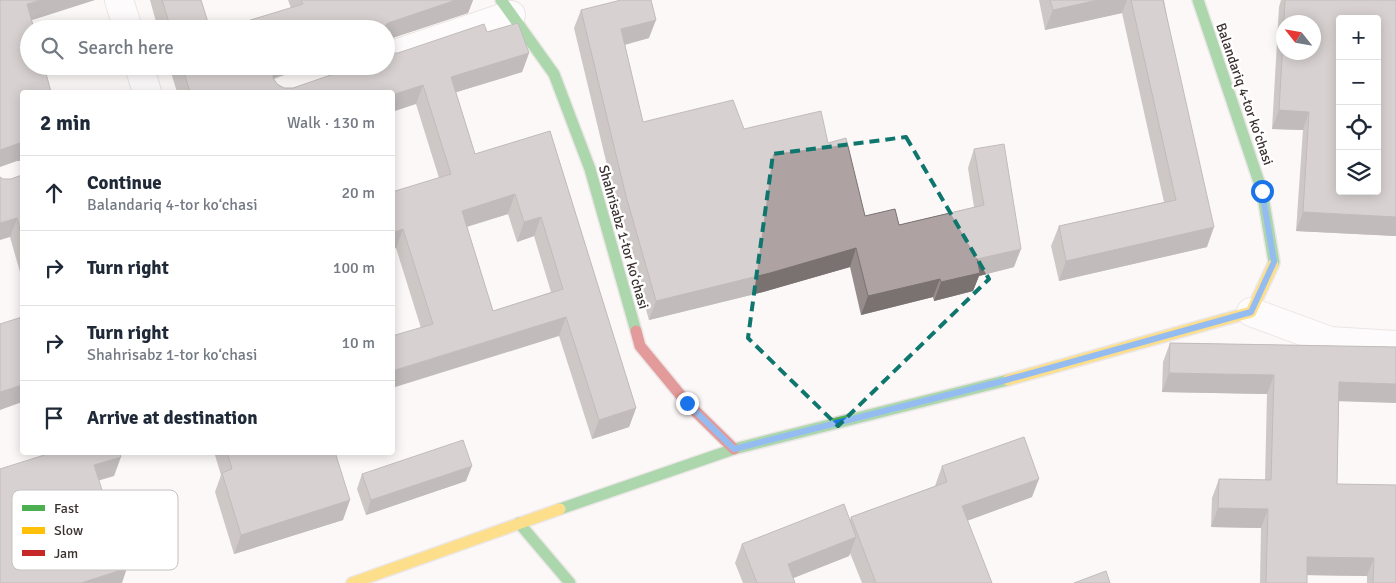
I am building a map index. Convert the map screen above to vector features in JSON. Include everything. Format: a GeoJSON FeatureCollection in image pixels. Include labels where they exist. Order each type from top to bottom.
{"type":"FeatureCollection","features":[{"type":"Feature","properties":{"kind":"street"},"geometry":{"type":"LineString","coordinates":[[119,0],[125,20]]}},
{"type":"Feature","properties":{"kind":"street","name":"Balandariq 4-tor koʻchasi"},"geometry":{"type":"LineString","coordinates":[[1198,0],[1262,191],[1274,262],[1251,312]]}},
{"type":"Feature","properties":{"kind":"street"},"geometry":{"type":"LineString","coordinates":[[395,53],[506,8]]}},
{"type":"Feature","properties":{"kind":"street","name":"Shahrisabz 1-tor koʻchasi"},"geometry":{"type":"LineString","coordinates":[[506,8],[554,74],[590,169],[640,346],[687,403],[734,449]]}},
{"type":"Feature","properties":{"kind":"street"},"geometry":{"type":"LineString","coordinates":[[142,75],[146,90]]}},
{"type":"Feature","properties":{"kind":"street"},"geometry":{"type":"LineString","coordinates":[[352,583],[734,449],[999,382],[1251,312],[1330,341],[1396,345]]}},
{"type":"Feature","properties":{"kind":"street"},"geometry":{"type":"LineString","coordinates":[[519,523],[570,583]]}},
{"type":"Feature","properties":{"kind":"highlighted area"},"geometry":{"type":"Polygon","coordinates":[[[906,137],[989,279],[838,426],[748,338],[773,154],[906,137]]]}},
{"type":"Feature","properties":{"kind":"building"},"geometry":{"type":"Polygon","coordinates":[[[0,0],[41,0],[27,4],[31,20],[20,20],[20,75],[46,75],[50,90],[20,90],[20,143],[0,150],[0,0]]]}},
{"type":"Feature","properties":{"kind":"building"},"geometry":{"type":"Polygon","coordinates":[[[162,0],[201,0],[207,20],[168,20],[162,0]]]}},
{"type":"Feature","properties":{"kind":"building"},"geometry":{"type":"Polygon","coordinates":[[[301,0],[456,0],[395,21],[251,20],[303,4],[301,0]]]}},
{"type":"Feature","properties":{"kind":"building"},"geometry":{"type":"Polygon","coordinates":[[[621,0],[651,0],[656,20],[621,29],[643,122],[733,100],[744,129],[821,111],[828,143],[846,138],[865,216],[895,209],[899,225],[984,205],[974,149],[1004,144],[1021,249],[977,259],[980,273],[941,282],[940,279],[868,296],[856,248],[770,273],[656,301],[626,196],[581,10],[621,0]]]}},
{"type":"Feature","properties":{"kind":"building"},"geometry":{"type":"Polygon","coordinates":[[[1050,0],[1098,0],[1053,10],[1050,0]]]}},
{"type":"Feature","properties":{"kind":"building"},"geometry":{"type":"Polygon","coordinates":[[[1131,0],[1163,0],[1214,227],[1066,261],[1059,226],[1176,200],[1131,0]]]}},
{"type":"Feature","properties":{"kind":"building"},"geometry":{"type":"Polygon","coordinates":[[[1285,0],[1396,0],[1396,217],[1303,212],[1309,112],[1279,110],[1282,60],[1321,60],[1321,15],[1284,15],[1285,0]]]}},
{"type":"Feature","properties":{"kind":"building"},"geometry":{"type":"Polygon","coordinates":[[[518,23],[529,53],[451,77],[475,154],[550,131],[636,408],[599,420],[566,317],[395,370],[395,335],[433,324],[403,229],[395,232],[395,191],[451,174],[423,85],[395,94],[395,90],[189,90],[185,75],[273,75],[277,84],[284,88],[293,88],[331,75],[395,75],[395,53],[484,24],[487,32],[518,23]],[[515,194],[462,211],[493,311],[563,289],[541,217],[524,222],[515,194]]]}},
{"type":"Feature","properties":{"kind":"building"},"geometry":{"type":"Polygon","coordinates":[[[20,176],[20,229],[17,218],[0,223],[0,177],[11,179],[20,176]]]}},
{"type":"Feature","properties":{"kind":"building"},"geometry":{"type":"Polygon","coordinates":[[[20,318],[20,386],[0,392],[0,324],[20,318]]]}},
{"type":"Feature","properties":{"kind":"building"},"geometry":{"type":"Polygon","coordinates":[[[1170,343],[1396,347],[1396,384],[1339,382],[1337,484],[1396,485],[1396,583],[1373,583],[1374,558],[1307,557],[1307,583],[1266,583],[1268,509],[1218,508],[1219,479],[1271,480],[1274,375],[1169,373],[1170,343]]]}},
{"type":"Feature","properties":{"kind":"building"},"geometry":{"type":"Polygon","coordinates":[[[1024,437],[1039,479],[962,506],[992,583],[876,583],[851,517],[947,482],[942,466],[1024,437]]]}},
{"type":"Feature","properties":{"kind":"building"},"geometry":{"type":"Polygon","coordinates":[[[463,440],[472,466],[371,500],[362,474],[463,440]]]}},
{"type":"Feature","properties":{"kind":"building"},"geometry":{"type":"Polygon","coordinates":[[[44,455],[120,455],[121,457],[94,465],[102,490],[12,490],[12,570],[121,570],[81,583],[0,583],[0,469],[44,455]]]}},
{"type":"Feature","properties":{"kind":"building"},"geometry":{"type":"Polygon","coordinates":[[[228,455],[336,455],[350,500],[241,535],[222,473],[232,469],[228,455]]]}},
{"type":"Feature","properties":{"kind":"building"},"geometry":{"type":"Polygon","coordinates":[[[844,504],[856,537],[788,564],[795,583],[757,583],[742,544],[844,504]]]}},
{"type":"Feature","properties":{"kind":"building"},"geometry":{"type":"Polygon","coordinates":[[[1106,571],[1110,583],[1074,583],[1106,571]]]}},
{"type":"Feature","properties":{"kind":"traffic: fast"},"geometry":{"type":"LineString","coordinates":[[501,0],[554,74],[590,169],[636,331]]}},
{"type":"Feature","properties":{"kind":"traffic: fast"},"geometry":{"type":"LineString","coordinates":[[1198,0],[1262,191],[1273,265]]}},
{"type":"Feature","properties":{"kind":"traffic: fast"},"geometry":{"type":"LineString","coordinates":[[560,509],[734,449],[1008,380]]}},
{"type":"Feature","properties":{"kind":"traffic: fast"},"geometry":{"type":"LineString","coordinates":[[519,523],[570,583]]}},
{"type":"Feature","properties":{"kind":"traffic: slow"},"geometry":{"type":"LineString","coordinates":[[1008,380],[1251,312],[1273,265]]}},
{"type":"Feature","properties":{"kind":"traffic: slow"},"geometry":{"type":"LineString","coordinates":[[352,583],[560,509]]}},
{"type":"Feature","properties":{"kind":"traffic: jam"},"geometry":{"type":"LineString","coordinates":[[636,331],[640,346],[687,403],[734,449]]}},
{"type":"Feature","properties":{"kind":"route"},"geometry":{"type":"LineString","coordinates":[[687,403],[734,449],[999,382],[1251,312],[1274,262],[1262,191]]}}]}
